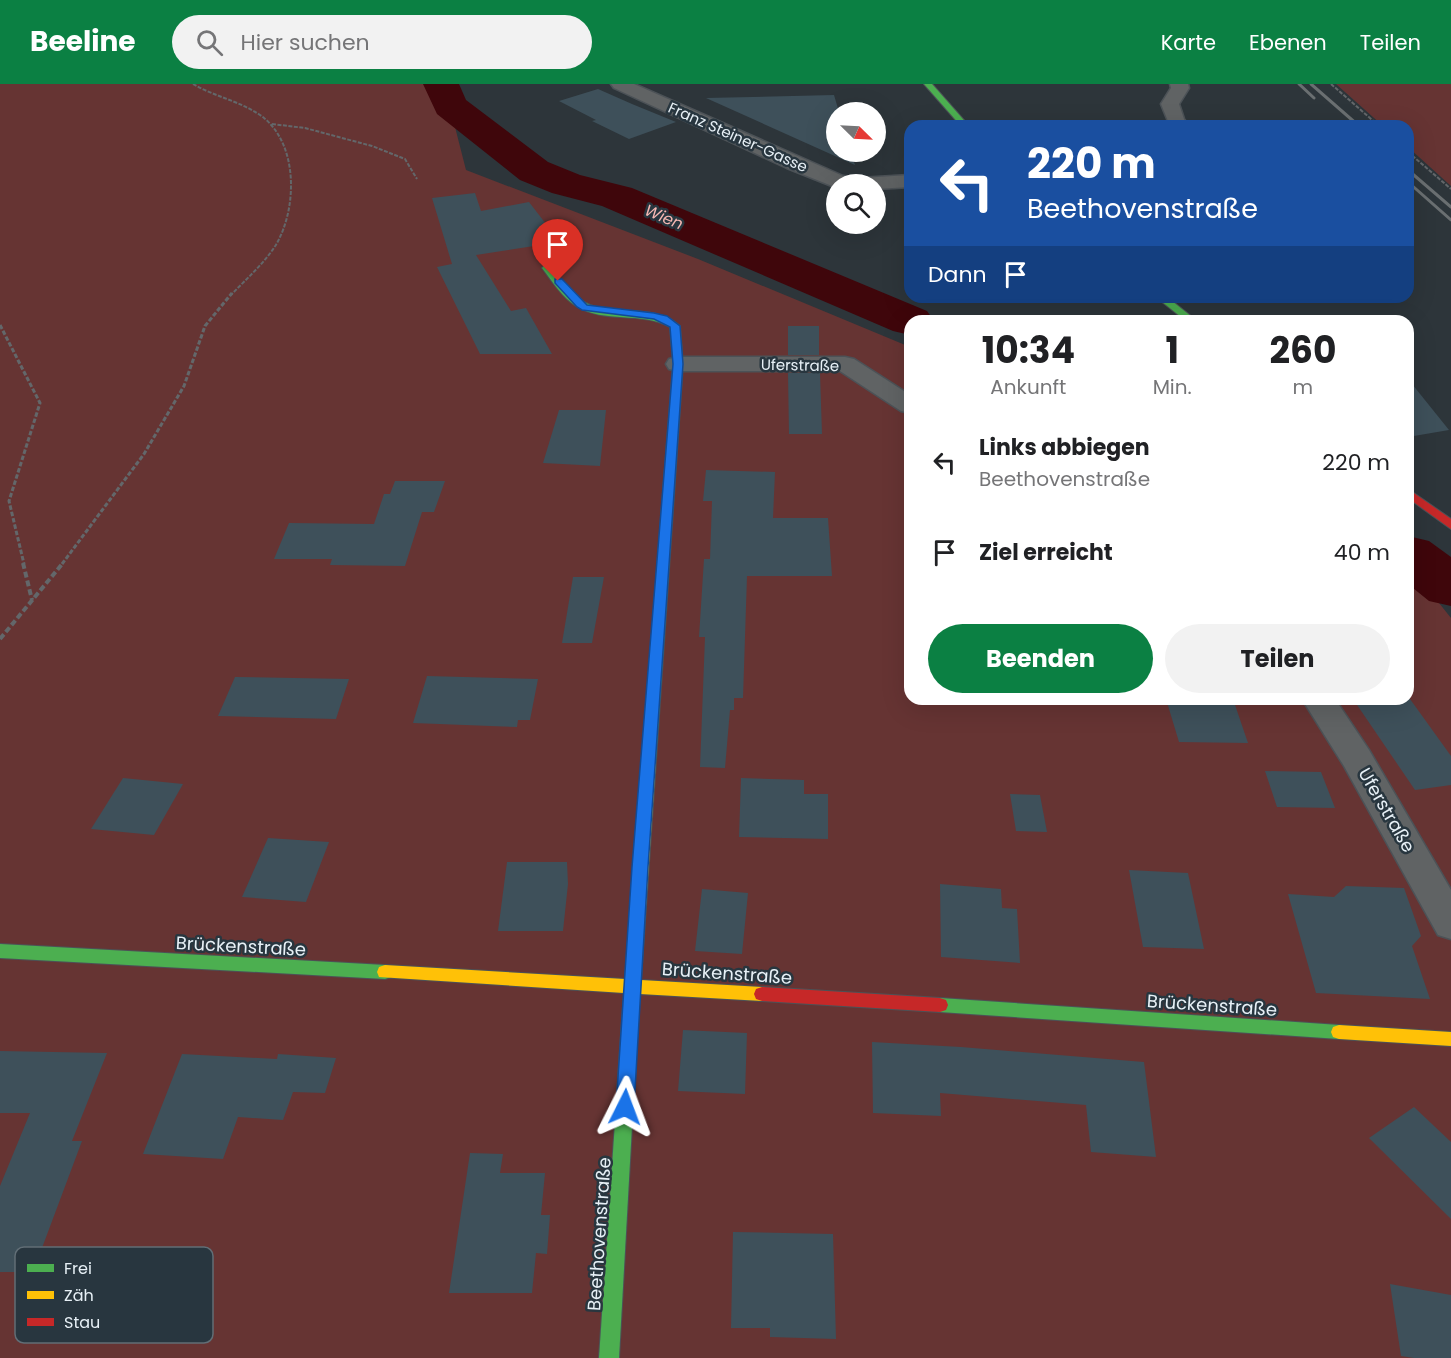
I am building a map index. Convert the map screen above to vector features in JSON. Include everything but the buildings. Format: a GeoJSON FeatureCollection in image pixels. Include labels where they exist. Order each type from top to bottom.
{"type":"FeatureCollection","features":[{"type":"Feature","properties":{"kind":"street","name":"Franz Steiner-Gasse"},"geometry":{"type":"LineString","coordinates":[[620,84],[826,177]]}},
{"type":"Feature","properties":{"kind":"street"},"geometry":{"type":"LineString","coordinates":[[928,84],[960,120]]}},
{"type":"Feature","properties":{"kind":"street"},"geometry":{"type":"LineString","coordinates":[[1175,120],[1170,104],[1180,88],[1179,84]]}},
{"type":"Feature","properties":{"kind":"street","name":"Franz Steiner-Gasse"},"geometry":{"type":"LineString","coordinates":[[886,182],[904,181]]}},
{"type":"Feature","properties":{"kind":"street","name":"Beethovenstraße"},"geometry":{"type":"LineString","coordinates":[[548,268],[585,308],[644,314],[670,322],[675,326],[678,364],[632,985],[609,1358]]}},
{"type":"Feature","properties":{"kind":"street"},"geometry":{"type":"LineString","coordinates":[[1169,303],[1184,315]]}},
{"type":"Feature","properties":{"kind":"street","name":"Uferstraße"},"geometry":{"type":"LineString","coordinates":[[678,364],[845,364],[904,402]]}},
{"type":"Feature","properties":{"kind":"street"},"geometry":{"type":"LineString","coordinates":[[1414,497],[1451,525]]}},
{"type":"Feature","properties":{"kind":"street","name":"Uferstraße"},"geometry":{"type":"LineString","coordinates":[[1322,705],[1357,759],[1451,924]]}},
{"type":"Feature","properties":{"kind":"street","name":"Brückenstraße"},"geometry":{"type":"LineString","coordinates":[[0,951],[632,985],[1451,1039]]}},
{"type":"Feature","properties":{"kind":"path"},"geometry":{"type":"LineString","coordinates":[[0,639],[113,501],[185,384],[205,326],[276,244],[287,215],[291,191],[289,165],[280,138],[271,124],[254,110],[204,92],[193,84]]}},
{"type":"Feature","properties":{"kind":"path"},"geometry":{"type":"LineString","coordinates":[[1331,84],[1372,120]]}},
{"type":"Feature","properties":{"kind":"path"},"geometry":{"type":"LineString","coordinates":[[271,124],[305,128],[372,146],[405,159],[417,178]]}},
{"type":"Feature","properties":{"kind":"path"},"geometry":{"type":"LineString","coordinates":[[1414,157],[1451,189]]}},
{"type":"Feature","properties":{"kind":"path"},"geometry":{"type":"LineString","coordinates":[[0,325],[40,403],[9,501],[32,601]]}},
{"type":"Feature","properties":{"kind":"shaded area"},"geometry":{"type":"Polygon","coordinates":[[[0,84],[444,84],[466,170],[698,259],[904,345],[904,705],[1414,705],[1414,587],[1435,598],[1451,618],[1451,1358],[0,1358],[0,84]]]}},
{"type":"Feature","properties":{"kind":"shaded area"},"geometry":{"type":"Polygon","coordinates":[[[1336,84],[1451,84],[1451,186],[1414,153],[1414,120],[1376,120],[1336,84]]]}},
{"type":"Feature","properties":{"kind":"waterway","name":"Wien"},"geometry":{"type":"LineString","coordinates":[[441,84],[450,106],[534,171],[566,184],[617,197],[904,318]]}},
{"type":"Feature","properties":{"kind":"waterway","name":"Wien"},"geometry":{"type":"LineString","coordinates":[[1414,559],[1451,587]]}},
{"type":"Feature","properties":{"kind":"railway"},"geometry":{"type":"LineString","coordinates":[[1299,84],[1314,98]]}},
{"type":"Feature","properties":{"kind":"railway"},"geometry":{"type":"LineString","coordinates":[[1311,84],[1352,120]]}},
{"type":"Feature","properties":{"kind":"railway"},"geometry":{"type":"LineString","coordinates":[[1414,175],[1451,207]]}},
{"type":"Feature","properties":{"kind":"railway"},"geometry":{"type":"LineString","coordinates":[[1414,187],[1451,220]]}},
{"type":"Feature","properties":{"kind":"traffic: fast"},"geometry":{"type":"LineString","coordinates":[[928,84],[960,120]]}},
{"type":"Feature","properties":{"kind":"traffic: fast"},"geometry":{"type":"LineString","coordinates":[[547,268],[577,302],[592,310],[651,316],[663,319],[675,326],[678,364],[649,760]]}},
{"type":"Feature","properties":{"kind":"traffic: fast"},"geometry":{"type":"LineString","coordinates":[[1169,303],[1184,315]]}},
{"type":"Feature","properties":{"kind":"traffic: fast"},"geometry":{"type":"LineString","coordinates":[[0,951],[385,972]]}},
{"type":"Feature","properties":{"kind":"traffic: fast"},"geometry":{"type":"LineString","coordinates":[[940,1005],[1339,1032]]}},
{"type":"Feature","properties":{"kind":"traffic: fast"},"geometry":{"type":"LineString","coordinates":[[609,1358],[630,1019]]}},
{"type":"Feature","properties":{"kind":"traffic: slow"},"geometry":{"type":"LineString","coordinates":[[630,1019],[649,760]]}},
{"type":"Feature","properties":{"kind":"traffic: slow"},"geometry":{"type":"LineString","coordinates":[[385,972],[762,994]]}},
{"type":"Feature","properties":{"kind":"traffic: slow"},"geometry":{"type":"LineString","coordinates":[[1339,1032],[1451,1039]]}},
{"type":"Feature","properties":{"kind":"traffic: jam"},"geometry":{"type":"LineString","coordinates":[[1414,497],[1451,525]]}},
{"type":"Feature","properties":{"kind":"traffic: jam"},"geometry":{"type":"LineString","coordinates":[[762,994],[940,1005]]}},
{"type":"Feature","properties":{"kind":"route"},"geometry":{"type":"LineString","coordinates":[[558,281],[585,308],[664,318],[675,326],[678,364],[640,867],[625,1107]]}}]}
